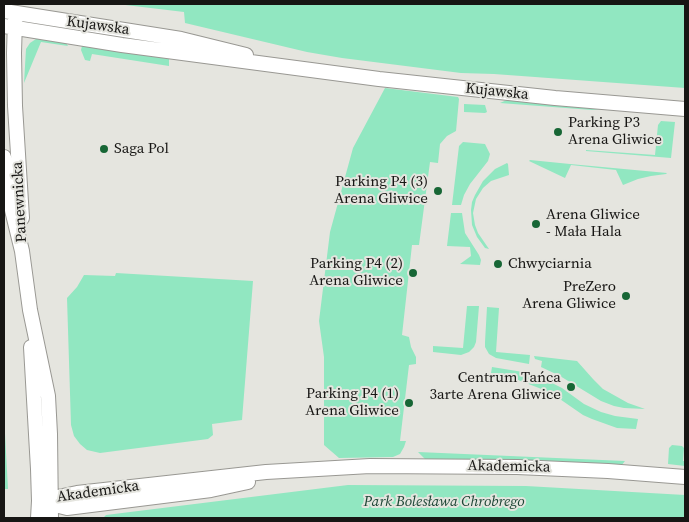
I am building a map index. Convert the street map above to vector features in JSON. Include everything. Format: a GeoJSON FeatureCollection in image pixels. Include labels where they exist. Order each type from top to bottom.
{"type":"FeatureCollection","features":[{"type":"Feature","properties":{"kind":"street"},"geometry":{"type":"LineString","coordinates":[[10,9],[25,7],[48,26],[26,36],[14,53]]}},
{"type":"Feature","properties":{"kind":"street","name":"Panewnicka"},"geometry":{"type":"LineString","coordinates":[[10,9],[9,27],[14,53],[22,251]]}},
{"type":"Feature","properties":{"kind":"street","name":"Kujawska"},"geometry":{"type":"LineString","coordinates":[[9,27],[48,26],[122,45],[309,71],[555,98],[685,109]]}},
{"type":"Feature","properties":{"kind":"street","name":"Panewnicka"},"geometry":{"type":"LineString","coordinates":[[4,157],[12,210],[22,251],[30,310],[48,396],[51,478],[47,501],[38,518]]}},
{"type":"Feature","properties":{"kind":"street","name":"Panewnicka"},"geometry":{"type":"LineString","coordinates":[[30,310],[36,428],[51,518]]}},
{"type":"Feature","properties":{"kind":"street","name":"Akademicka"},"geometry":{"type":"LineString","coordinates":[[47,501],[77,493],[266,472],[370,466],[499,467],[583,470],[685,477]]}},
{"type":"Feature","properties":{"kind":"street","name":"Akademicka"},"geometry":{"type":"LineString","coordinates":[[47,501],[67,508],[211,490],[267,479],[303,469]]}},
{"type":"Feature","properties":{"kind":"street"},"geometry":{"type":"LineString","coordinates":[[51,478],[57,487],[68,492],[77,493]]}},
{"type":"Feature","properties":{"kind":"street"},"geometry":{"type":"LineString","coordinates":[[56,518],[67,508]]}},
{"type":"Feature","properties":{"kind":"green space"},"geometry":{"type":"Polygon","coordinates":[[[117,4],[685,4],[685,88],[461,73],[342,58],[307,52],[185,23],[184,12],[117,4]]]}},
{"type":"Feature","properties":{"kind":"green space"},"geometry":{"type":"Polygon","coordinates":[[[36,39],[66,43],[68,46],[41,42],[24,83],[26,49],[36,39]]]}},
{"type":"Feature","properties":{"kind":"green space"},"geometry":{"type":"Polygon","coordinates":[[[82,46],[169,59],[169,66],[92,54],[90,61],[85,60],[81,50],[82,46]]]}},
{"type":"Feature","properties":{"kind":"green space"},"geometry":{"type":"Polygon","coordinates":[[[385,88],[458,97],[456,131],[447,136],[440,144],[438,163],[430,162],[419,245],[412,245],[402,335],[409,337],[416,357],[416,364],[409,365],[400,441],[406,441],[404,447],[400,454],[393,457],[339,458],[324,445],[324,357],[319,321],[330,232],[353,148],[385,88]]]}},
{"type":"Feature","properties":{"kind":"green space"},"geometry":{"type":"Polygon","coordinates":[[[509,99],[621,110],[592,110],[500,103],[509,99]]]}},
{"type":"Feature","properties":{"kind":"green space"},"geometry":{"type":"Polygon","coordinates":[[[464,104],[485,105],[487,112],[464,112],[464,104]]]}},
{"type":"Feature","properties":{"kind":"green space"},"geometry":{"type":"Polygon","coordinates":[[[661,121],[675,122],[671,158],[586,151],[655,155],[658,125],[661,121]]]}},
{"type":"Feature","properties":{"kind":"green space"},"geometry":{"type":"Polygon","coordinates":[[[463,142],[485,144],[490,154],[488,161],[470,184],[461,205],[452,205],[459,146],[463,142]]]}},
{"type":"Feature","properties":{"kind":"green space"},"geometry":{"type":"Polygon","coordinates":[[[530,160],[667,173],[638,179],[623,185],[616,170],[571,165],[565,178],[530,160]]]}},
{"type":"Feature","properties":{"kind":"green space"},"geometry":{"type":"Polygon","coordinates":[[[507,163],[509,175],[491,181],[483,188],[476,199],[473,213],[478,233],[489,249],[485,248],[477,237],[472,225],[472,202],[483,181],[495,169],[507,163]]]}},
{"type":"Feature","properties":{"kind":"green space"},"geometry":{"type":"Polygon","coordinates":[[[451,213],[462,213],[465,233],[479,255],[480,265],[460,264],[471,256],[470,247],[447,246],[451,213]]]}},
{"type":"Feature","properties":{"kind":"green space"},"geometry":{"type":"Polygon","coordinates":[[[116,273],[253,281],[242,420],[212,424],[213,435],[208,439],[100,453],[87,450],[80,444],[74,436],[71,425],[67,298],[77,287],[84,275],[115,276],[116,273]]]}},
{"type":"Feature","properties":{"kind":"green space"},"geometry":{"type":"Polygon","coordinates":[[[467,306],[479,306],[474,347],[469,352],[461,355],[433,352],[433,346],[463,348],[467,306]]]}},
{"type":"Feature","properties":{"kind":"green space"},"geometry":{"type":"Polygon","coordinates":[[[487,307],[499,308],[496,352],[530,355],[529,364],[496,358],[489,354],[485,347],[487,307]]]}},
{"type":"Feature","properties":{"kind":"green space"},"geometry":{"type":"Polygon","coordinates":[[[534,356],[577,361],[603,389],[628,403],[645,409],[624,408],[601,401],[560,376],[541,367],[542,361],[535,359],[534,356]]]}},
{"type":"Feature","properties":{"kind":"green space"},"geometry":{"type":"Polygon","coordinates":[[[492,367],[523,372],[542,378],[562,388],[584,404],[601,412],[638,419],[636,429],[617,428],[592,419],[554,395],[539,388],[510,377],[491,373],[492,367]]]}},
{"type":"Feature","properties":{"kind":"green space"},"geometry":{"type":"Polygon","coordinates":[[[4,415],[8,489],[4,489],[4,415]]]}},
{"type":"Feature","properties":{"kind":"green space"},"geometry":{"type":"Polygon","coordinates":[[[672,445],[684,448],[683,461],[685,461],[685,466],[668,464],[669,448],[672,445]]]}},
{"type":"Feature","properties":{"kind":"green space"},"geometry":{"type":"Polygon","coordinates":[[[418,452],[625,461],[621,466],[431,461],[425,459],[418,452]]]}},
{"type":"Feature","properties":{"kind":"green space","name":"Park Bolesława Chrobrego"},"geometry":{"type":"Polygon","coordinates":[[[348,485],[526,486],[685,495],[685,518],[103,518],[106,515],[348,485]]]}},
{"type":"Feature","properties":{"kind":"place","name":"Parking P3 Arena Gliwice"},"geometry":{"type":"Point","coordinates":[558,132]}},
{"type":"Feature","properties":{"kind":"place","name":"Saga Pol"},"geometry":{"type":"Point","coordinates":[104,149]}},
{"type":"Feature","properties":{"kind":"place","name":"Parking P4 (3) Arena Gliwice"},"geometry":{"type":"Point","coordinates":[438,191]}},
{"type":"Feature","properties":{"kind":"place","name":"Arena Gliwice - Mała Hala"},"geometry":{"type":"Point","coordinates":[536,224]}},
{"type":"Feature","properties":{"kind":"place","name":"Chwyciarnia"},"geometry":{"type":"Point","coordinates":[498,264]}},
{"type":"Feature","properties":{"kind":"place","name":"Parking P4 (2) Arena Gliwice"},"geometry":{"type":"Point","coordinates":[413,273]}},
{"type":"Feature","properties":{"kind":"place","name":"PreZero Arena Gliwice"},"geometry":{"type":"Point","coordinates":[626,296]}},
{"type":"Feature","properties":{"kind":"place","name":"Centrum Tańca 3arte Arena Gliwice"},"geometry":{"type":"Point","coordinates":[571,387]}},
{"type":"Feature","properties":{"kind":"place","name":"Parking P4 (1) Arena Gliwice"},"geometry":{"type":"Point","coordinates":[409,403]}}]}
